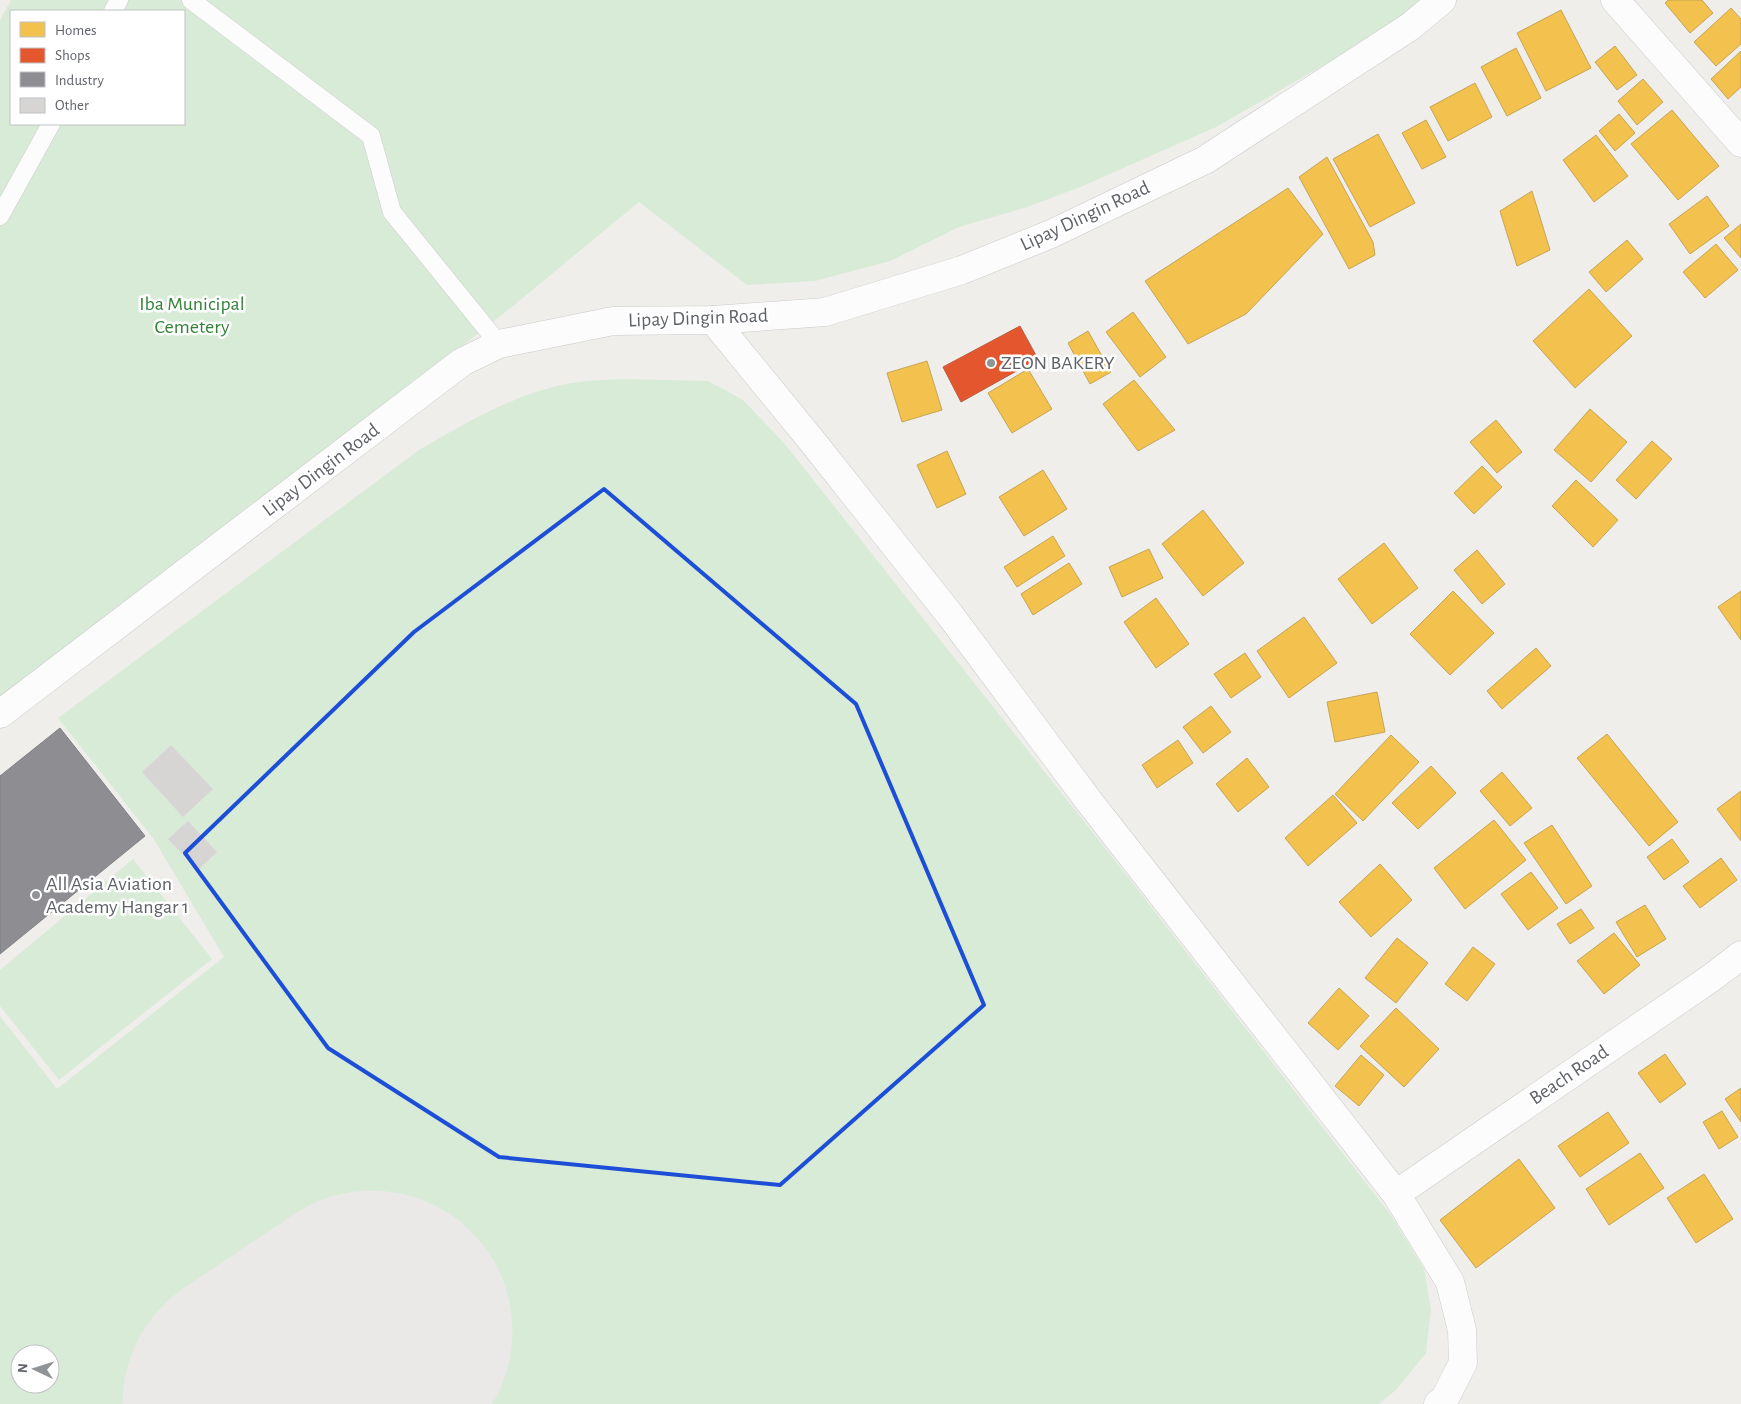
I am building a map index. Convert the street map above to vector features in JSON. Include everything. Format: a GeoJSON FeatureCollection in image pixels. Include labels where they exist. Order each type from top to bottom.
{"type":"FeatureCollection","features":[{"type":"Feature","properties":{"kind":"street","name":"Lipay Dingin Road"},"geometry":{"type":"LineString","coordinates":[[0,714],[462,362],[499,344],[613,322],[713,320],[825,312],[962,270],[1051,234],[1205,160],[1411,26],[1442,0]]}},
{"type":"Feature","properties":{"kind":"street"},"geometry":{"type":"LineString","coordinates":[[1615,0],[1741,143]]}},
{"type":"Feature","properties":{"kind":"street"},"geometry":{"type":"LineString","coordinates":[[713,320],[950,615],[1088,800],[1396,1194],[1450,1282],[1462,1330],[1463,1363],[1444,1400],[1438,1404]]}},
{"type":"Feature","properties":{"kind":"street","name":"Beach Road"},"geometry":{"type":"LineString","coordinates":[[1396,1194],[1714,976],[1741,955]]}},
{"type":"Feature","properties":{"kind":"lane"},"geometry":{"type":"LineString","coordinates":[[191,0],[371,136],[392,212],[499,344]]}},
{"type":"Feature","properties":{"kind":"lane"},"geometry":{"type":"LineString","coordinates":[[0,216],[50,125]]}},
{"type":"Feature","properties":{"kind":"highlighted area"},"geometry":{"type":"Polygon","coordinates":[[[604,489],[856,704],[984,1005],[780,1185],[499,1157],[328,1048],[185,853],[414,632],[604,489]]]}},
{"type":"Feature","properties":{"kind":"green space","name":"Iba Municipal Cemetery"},"geometry":{"type":"Polygon","coordinates":[[[11,0],[1427,0],[1403,20],[1216,127],[1083,186],[1027,207],[959,227],[890,261],[815,281],[747,285],[639,202],[508,310],[0,708],[0,20],[11,0]]]}},
{"type":"Feature","properties":{"kind":"green space"},"geometry":{"type":"Polygon","coordinates":[[[623,379],[708,381],[743,400],[784,443],[1117,863],[1390,1214],[1424,1269],[1431,1310],[1426,1353],[1396,1390],[1379,1404],[403,1404],[416,1395],[327,1266],[138,1404],[0,1404],[0,1016],[57,1089],[224,957],[153,838],[58,718],[419,450],[493,409],[532,393],[552,387],[591,381],[623,379]]]}},
{"type":"Feature","properties":{"kind":"green space"},"geometry":{"type":"Polygon","coordinates":[[[133,859],[212,959],[59,1080],[0,1006],[0,970],[133,859]]]}},
{"type":"Feature","properties":{"kind":"building: Homes"},"geometry":{"type":"Polygon","coordinates":[[[1668,0],[1702,0],[1713,13],[1690,33],[1665,3],[1668,0]]]}},
{"type":"Feature","properties":{"kind":"building: Homes"},"geometry":{"type":"Polygon","coordinates":[[[1731,8],[1741,19],[1741,44],[1716,66],[1694,42],[1731,8]]]}},
{"type":"Feature","properties":{"kind":"building: Homes"},"geometry":{"type":"Polygon","coordinates":[[[1561,10],[1591,68],[1546,91],[1517,33],[1561,10]]]}},
{"type":"Feature","properties":{"kind":"building: Homes"},"geometry":{"type":"Polygon","coordinates":[[[1615,46],[1637,75],[1617,90],[1595,62],[1615,46]]]}},
{"type":"Feature","properties":{"kind":"building: Homes"},"geometry":{"type":"Polygon","coordinates":[[[1516,48],[1541,98],[1507,116],[1481,67],[1516,48]]]}},
{"type":"Feature","properties":{"kind":"building: Homes"},"geometry":{"type":"Polygon","coordinates":[[[1741,51],[1741,87],[1728,99],[1711,79],[1741,51]]]}},
{"type":"Feature","properties":{"kind":"building: Homes"},"geometry":{"type":"Polygon","coordinates":[[[1643,79],[1663,102],[1637,125],[1618,101],[1643,79]]]}},
{"type":"Feature","properties":{"kind":"building: Homes"},"geometry":{"type":"Polygon","coordinates":[[[1475,83],[1492,117],[1448,141],[1430,107],[1475,83]]]}},
{"type":"Feature","properties":{"kind":"building: Homes"},"geometry":{"type":"Polygon","coordinates":[[[1672,110],[1719,166],[1678,200],[1631,144],[1672,110]]]}},
{"type":"Feature","properties":{"kind":"building: Homes"},"geometry":{"type":"Polygon","coordinates":[[[1619,114],[1635,133],[1615,151],[1599,131],[1619,114]]]}},
{"type":"Feature","properties":{"kind":"building: Homes"},"geometry":{"type":"Polygon","coordinates":[[[1426,120],[1446,157],[1422,169],[1402,133],[1426,120]]]}},
{"type":"Feature","properties":{"kind":"building: Homes"},"geometry":{"type":"Polygon","coordinates":[[[1378,134],[1415,203],[1370,227],[1333,159],[1378,134]]]}},
{"type":"Feature","properties":{"kind":"building: Homes"},"geometry":{"type":"Polygon","coordinates":[[[1596,135],[1628,176],[1594,202],[1563,160],[1596,135]]]}},
{"type":"Feature","properties":{"kind":"building: Homes"},"geometry":{"type":"Polygon","coordinates":[[[1327,157],[1373,242],[1375,255],[1349,269],[1299,177],[1327,157]]]}},
{"type":"Feature","properties":{"kind":"building: Homes"},"geometry":{"type":"Polygon","coordinates":[[[1288,188],[1323,234],[1246,314],[1188,344],[1145,281],[1288,188]]]}},
{"type":"Feature","properties":{"kind":"building: Homes"},"geometry":{"type":"Polygon","coordinates":[[[1532,191],[1550,250],[1517,266],[1500,211],[1532,191]]]}},
{"type":"Feature","properties":{"kind":"building: Homes"},"geometry":{"type":"Polygon","coordinates":[[[1707,196],[1729,226],[1690,254],[1669,224],[1707,196]]]}},
{"type":"Feature","properties":{"kind":"building: Homes"},"geometry":{"type":"Polygon","coordinates":[[[1741,224],[1741,258],[1724,238],[1741,224]]]}},
{"type":"Feature","properties":{"kind":"building: Homes"},"geometry":{"type":"Polygon","coordinates":[[[1627,240],[1643,259],[1606,292],[1589,272],[1627,240]]]}},
{"type":"Feature","properties":{"kind":"building: Homes"},"geometry":{"type":"Polygon","coordinates":[[[1716,244],[1738,270],[1705,298],[1683,272],[1716,244]]]}},
{"type":"Feature","properties":{"kind":"building: Homes"},"geometry":{"type":"Polygon","coordinates":[[[1589,289],[1632,336],[1575,388],[1533,341],[1589,289]]]}},
{"type":"Feature","properties":{"kind":"building: Homes"},"geometry":{"type":"Polygon","coordinates":[[[1133,312],[1166,357],[1140,377],[1106,332],[1133,312]]]}},
{"type":"Feature","properties":{"kind":"building: Homes"},"geometry":{"type":"Polygon","coordinates":[[[1088,331],[1111,372],[1090,384],[1068,343],[1088,331]]]}},
{"type":"Feature","properties":{"kind":"building: Homes"},"geometry":{"type":"Polygon","coordinates":[[[927,361],[942,410],[902,422],[887,373],[927,361]]]}},
{"type":"Feature","properties":{"kind":"building: Homes"},"geometry":{"type":"Polygon","coordinates":[[[1028,369],[1052,409],[1012,433],[988,393],[1028,369]]]}},
{"type":"Feature","properties":{"kind":"building: Homes"},"geometry":{"type":"Polygon","coordinates":[[[1134,380],[1175,430],[1138,451],[1103,404],[1134,380]]]}},
{"type":"Feature","properties":{"kind":"building: Homes"},"geometry":{"type":"Polygon","coordinates":[[[1590,409],[1627,442],[1591,482],[1554,450],[1590,409]]]}},
{"type":"Feature","properties":{"kind":"building: Homes"},"geometry":{"type":"Polygon","coordinates":[[[1496,420],[1522,452],[1497,473],[1470,442],[1496,420]]]}},
{"type":"Feature","properties":{"kind":"building: Homes"},"geometry":{"type":"Polygon","coordinates":[[[1652,441],[1672,459],[1636,499],[1616,480],[1652,441]]]}},
{"type":"Feature","properties":{"kind":"building: Homes"},"geometry":{"type":"Polygon","coordinates":[[[947,451],[966,494],[937,508],[917,465],[947,451]]]}},
{"type":"Feature","properties":{"kind":"building: Homes"},"geometry":{"type":"Polygon","coordinates":[[[1482,466],[1502,487],[1474,514],[1454,493],[1482,466]]]}},
{"type":"Feature","properties":{"kind":"building: Homes"},"geometry":{"type":"Polygon","coordinates":[[[1043,470],[1067,509],[1024,536],[999,497],[1043,470]]]}},
{"type":"Feature","properties":{"kind":"building: Homes"},"geometry":{"type":"Polygon","coordinates":[[[1576,480],[1618,520],[1593,547],[1552,506],[1576,480]]]}},
{"type":"Feature","properties":{"kind":"building: Homes"},"geometry":{"type":"Polygon","coordinates":[[[1203,510],[1244,563],[1203,596],[1162,544],[1203,510]]]}},
{"type":"Feature","properties":{"kind":"building: Homes"},"geometry":{"type":"Polygon","coordinates":[[[1053,536],[1065,556],[1017,587],[1004,567],[1053,536]]]}},
{"type":"Feature","properties":{"kind":"building: Homes"},"geometry":{"type":"Polygon","coordinates":[[[1384,543],[1418,588],[1372,624],[1338,579],[1384,543]]]}},
{"type":"Feature","properties":{"kind":"building: Homes"},"geometry":{"type":"Polygon","coordinates":[[[1149,549],[1163,578],[1122,597],[1109,567],[1149,549]]]}},
{"type":"Feature","properties":{"kind":"building: Homes"},"geometry":{"type":"Polygon","coordinates":[[[1477,550],[1505,584],[1482,604],[1454,570],[1477,550]]]}},
{"type":"Feature","properties":{"kind":"building: Homes"},"geometry":{"type":"Polygon","coordinates":[[[1069,563],[1082,584],[1033,615],[1021,594],[1069,563]]]}},
{"type":"Feature","properties":{"kind":"building: Homes"},"geometry":{"type":"Polygon","coordinates":[[[1453,591],[1494,633],[1450,675],[1410,634],[1453,591]]]}},
{"type":"Feature","properties":{"kind":"building: Homes"},"geometry":{"type":"Polygon","coordinates":[[[1741,591],[1741,640],[1718,607],[1741,591]]]}},
{"type":"Feature","properties":{"kind":"building: Homes"},"geometry":{"type":"Polygon","coordinates":[[[1156,598],[1189,644],[1156,668],[1124,622],[1156,598]]]}},
{"type":"Feature","properties":{"kind":"building: Homes"},"geometry":{"type":"Polygon","coordinates":[[[1304,617],[1337,663],[1289,698],[1257,651],[1304,617]]]}},
{"type":"Feature","properties":{"kind":"building: Homes"},"geometry":{"type":"Polygon","coordinates":[[[1536,648],[1551,666],[1502,709],[1487,691],[1536,648]]]}},
{"type":"Feature","properties":{"kind":"building: Homes"},"geometry":{"type":"Polygon","coordinates":[[[1245,653],[1261,677],[1231,698],[1214,674],[1245,653]]]}},
{"type":"Feature","properties":{"kind":"building: Homes"},"geometry":{"type":"Polygon","coordinates":[[[1377,692],[1385,732],[1335,742],[1327,702],[1377,692]]]}},
{"type":"Feature","properties":{"kind":"building: Homes"},"geometry":{"type":"Polygon","coordinates":[[[1211,706],[1231,732],[1203,753],[1183,727],[1211,706]]]}},
{"type":"Feature","properties":{"kind":"building: Homes"},"geometry":{"type":"Polygon","coordinates":[[[1607,734],[1678,822],[1649,846],[1577,758],[1607,734]]]}},
{"type":"Feature","properties":{"kind":"building: Homes"},"geometry":{"type":"Polygon","coordinates":[[[1391,735],[1419,762],[1363,821],[1335,794],[1391,735]]]}},
{"type":"Feature","properties":{"kind":"building: Homes"},"geometry":{"type":"Polygon","coordinates":[[[1178,740],[1193,763],[1157,788],[1142,765],[1178,740]]]}},
{"type":"Feature","properties":{"kind":"building: Homes"},"geometry":{"type":"Polygon","coordinates":[[[1247,758],[1269,787],[1238,812],[1216,784],[1247,758]]]}},
{"type":"Feature","properties":{"kind":"building: Homes"},"geometry":{"type":"Polygon","coordinates":[[[1431,766],[1456,793],[1418,829],[1392,803],[1431,766]]]}},
{"type":"Feature","properties":{"kind":"building: Homes"},"geometry":{"type":"Polygon","coordinates":[[[1502,772],[1532,808],[1510,826],[1480,791],[1502,772]]]}},
{"type":"Feature","properties":{"kind":"building: Homes"},"geometry":{"type":"Polygon","coordinates":[[[1741,791],[1741,841],[1717,809],[1741,791]]]}},
{"type":"Feature","properties":{"kind":"building: Homes"},"geometry":{"type":"Polygon","coordinates":[[[1333,795],[1357,823],[1308,866],[1285,838],[1333,795]]]}},
{"type":"Feature","properties":{"kind":"building: Homes"},"geometry":{"type":"Polygon","coordinates":[[[1494,820],[1526,860],[1465,909],[1434,868],[1494,820]]]}},
{"type":"Feature","properties":{"kind":"building: Homes"},"geometry":{"type":"Polygon","coordinates":[[[1552,825],[1592,886],[1566,904],[1524,843],[1552,825]]]}},
{"type":"Feature","properties":{"kind":"building: Homes"},"geometry":{"type":"Polygon","coordinates":[[[1672,839],[1689,862],[1664,880],[1647,857],[1672,839]]]}},
{"type":"Feature","properties":{"kind":"building: Homes"},"geometry":{"type":"Polygon","coordinates":[[[1721,858],[1737,880],[1700,908],[1683,886],[1721,858]]]}},
{"type":"Feature","properties":{"kind":"building: Homes"},"geometry":{"type":"Polygon","coordinates":[[[1380,864],[1412,900],[1371,937],[1339,902],[1380,864]]]}},
{"type":"Feature","properties":{"kind":"building: Homes"},"geometry":{"type":"Polygon","coordinates":[[[1531,872],[1558,908],[1528,930],[1501,894],[1531,872]]]}},
{"type":"Feature","properties":{"kind":"building: Homes"},"geometry":{"type":"Polygon","coordinates":[[[1645,905],[1666,939],[1637,957],[1616,922],[1645,905]]]}},
{"type":"Feature","properties":{"kind":"building: Homes"},"geometry":{"type":"Polygon","coordinates":[[[1581,909],[1594,928],[1570,944],[1557,924],[1581,909]]]}},
{"type":"Feature","properties":{"kind":"building: Homes"},"geometry":{"type":"Polygon","coordinates":[[[1614,933],[1640,965],[1604,994],[1577,961],[1614,933]]]}},
{"type":"Feature","properties":{"kind":"building: Homes"},"geometry":{"type":"Polygon","coordinates":[[[1397,938],[1428,963],[1396,1003],[1365,978],[1397,938]]]}},
{"type":"Feature","properties":{"kind":"building: Homes"},"geometry":{"type":"Polygon","coordinates":[[[1473,947],[1495,964],[1467,1001],[1445,984],[1473,947]]]}},
{"type":"Feature","properties":{"kind":"building: Homes"},"geometry":{"type":"Polygon","coordinates":[[[1339,988],[1369,1016],[1338,1050],[1308,1023],[1339,988]]]}},
{"type":"Feature","properties":{"kind":"building: Homes"},"geometry":{"type":"Polygon","coordinates":[[[1396,1008],[1439,1049],[1404,1087],[1360,1046],[1396,1008]]]}},
{"type":"Feature","properties":{"kind":"building: Homes"},"geometry":{"type":"Polygon","coordinates":[[[1665,1054],[1686,1084],[1660,1103],[1638,1073],[1665,1054]]]}},
{"type":"Feature","properties":{"kind":"building: Homes"},"geometry":{"type":"Polygon","coordinates":[[[1361,1055],[1384,1075],[1359,1106],[1335,1086],[1361,1055]]]}},
{"type":"Feature","properties":{"kind":"building: Homes"},"geometry":{"type":"Polygon","coordinates":[[[1741,1088],[1741,1122],[1725,1099],[1741,1088]]]}},
{"type":"Feature","properties":{"kind":"building: Homes"},"geometry":{"type":"Polygon","coordinates":[[[1722,1111],[1738,1137],[1719,1149],[1703,1122],[1722,1111]]]}},
{"type":"Feature","properties":{"kind":"building: Homes"},"geometry":{"type":"Polygon","coordinates":[[[1608,1112],[1629,1143],[1580,1177],[1558,1146],[1608,1112]]]}},
{"type":"Feature","properties":{"kind":"building: Homes"},"geometry":{"type":"Polygon","coordinates":[[[1640,1153],[1664,1188],[1609,1225],[1586,1189],[1640,1153]]]}},
{"type":"Feature","properties":{"kind":"building: Homes"},"geometry":{"type":"Polygon","coordinates":[[[1519,1159],[1555,1208],[1476,1268],[1440,1220],[1519,1159]]]}},
{"type":"Feature","properties":{"kind":"building: Homes"},"geometry":{"type":"Polygon","coordinates":[[[1704,1174],[1733,1219],[1696,1243],[1667,1198],[1704,1174]]]}},
{"type":"Feature","properties":{"kind":"building: Shops","name":"ZEON BAKERY"},"geometry":{"type":"Polygon","coordinates":[[[1020,326],[1038,359],[961,402],[943,367],[1020,326]]]}},
{"type":"Feature","properties":{"kind":"building: Industry","name":"All Asia Aviation Academy Hangar 1"},"geometry":{"type":"Polygon","coordinates":[[[60,728],[145,836],[0,954],[0,776],[60,728]]]}},
{"type":"Feature","properties":{"kind":"building: Other"},"geometry":{"type":"Polygon","coordinates":[[[171,745],[213,789],[183,817],[142,772],[171,745]]]}},
{"type":"Feature","properties":{"kind":"building: Other"},"geometry":{"type":"Polygon","coordinates":[[[188,821],[217,852],[198,870],[168,839],[188,821]]]}},
{"type":"Feature","properties":{"kind":"runway"},"geometry":{"type":"LineString","coordinates":[[263,1404],[372,1331]]}},
{"type":"Feature","properties":{"kind":"place","name":"ZEON BAKERY"},"geometry":{"type":"Point","coordinates":[991,363]}},
{"type":"Feature","properties":{"kind":"place","name":"All Asia Aviation Academy Hangar 1"},"geometry":{"type":"Point","coordinates":[36,895]}}]}
